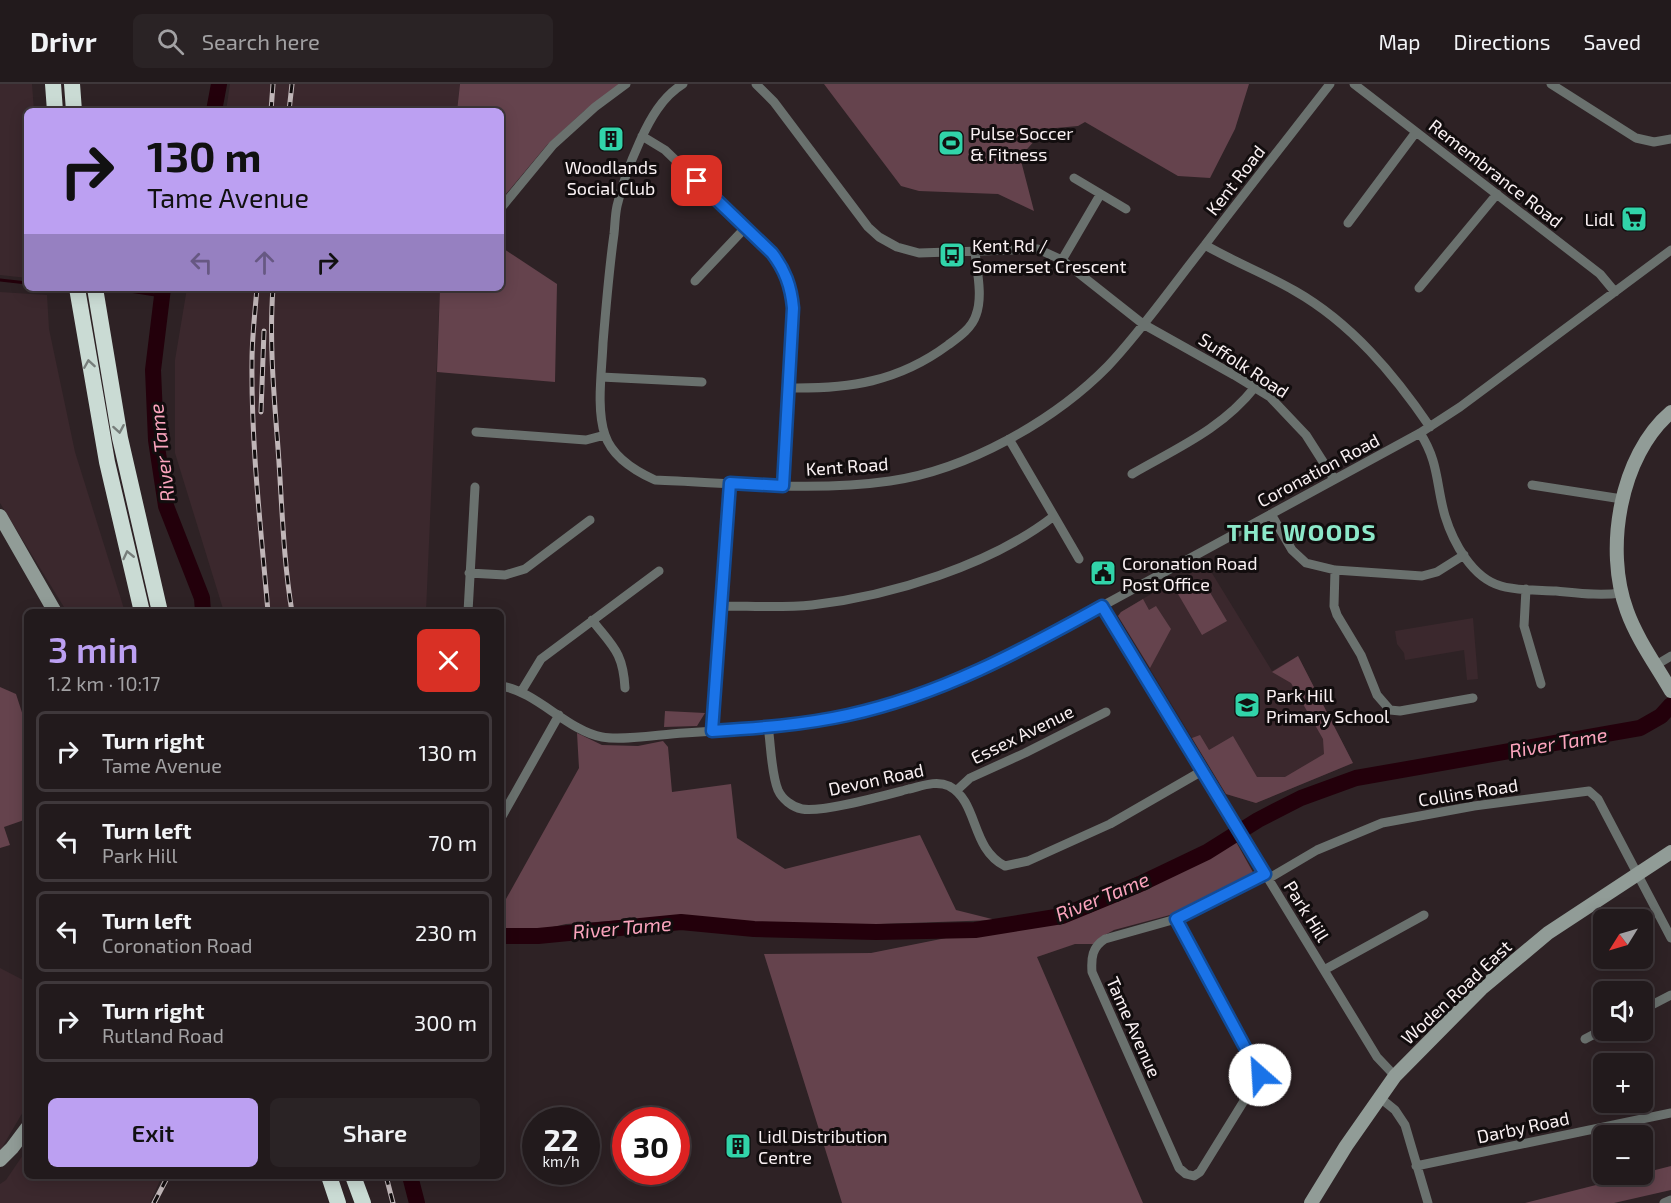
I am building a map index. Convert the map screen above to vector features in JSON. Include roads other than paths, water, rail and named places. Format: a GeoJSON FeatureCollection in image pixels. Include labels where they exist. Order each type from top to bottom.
{"type":"FeatureCollection","features":[{"type":"Feature","properties":{"kind":"highway"},"geometry":{"type":"LineString","coordinates":[[53,84],[55,108]]}},
{"type":"Feature","properties":{"kind":"highway"},"geometry":{"type":"LineString","coordinates":[[72,84],[74,108]]}},
{"type":"Feature","properties":{"kind":"highway"},"geometry":{"type":"LineString","coordinates":[[78,291],[107,462],[141,609]]}},
{"type":"Feature","properties":{"kind":"highway"},"geometry":{"type":"LineString","coordinates":[[96,291],[120,438],[160,609]]}},
{"type":"Feature","properties":{"kind":"highway"},"geometry":{"type":"LineString","coordinates":[[330,1179],[338,1203]]}},
{"type":"Feature","properties":{"kind":"highway"},"geometry":{"type":"LineString","coordinates":[[354,1179],[363,1203]]}},
{"type":"Feature","properties":{"kind":"street"},"geometry":{"type":"LineString","coordinates":[[504,204],[553,145],[595,107],[626,84]]}},
{"type":"Feature","properties":{"kind":"street"},"geometry":{"type":"LineString","coordinates":[[756,84],[774,102],[867,227],[879,237],[897,247],[919,253],[1038,249],[1062,260],[1143,324]]}},
{"type":"Feature","properties":{"kind":"street","name":"Kent Road"},"geometry":{"type":"LineString","coordinates":[[680,85],[655,111],[642,136],[624,178],[616,209],[607,277],[601,377],[601,419],[605,435],[617,453],[629,464],[640,473],[655,480],[783,486],[857,484],[912,477],[971,458],[1009,439],[1056,408],[1108,365],[1143,324],[1330,84]]}},
{"type":"Feature","properties":{"kind":"street","name":"Remembrance Road"},"geometry":{"type":"LineString","coordinates":[[1354,84],[1600,274],[1615,292]]}},
{"type":"Feature","properties":{"kind":"street"},"geometry":{"type":"LineString","coordinates":[[1551,84],[1636,138],[1654,142],[1671,139]]}},
{"type":"Feature","properties":{"kind":"street"},"geometry":{"type":"LineString","coordinates":[[1348,223],[1416,132]]}},
{"type":"Feature","properties":{"kind":"street"},"geometry":{"type":"LineString","coordinates":[[642,136],[665,150],[746,227],[772,253],[788,280],[793,308],[783,486]]}},
{"type":"Feature","properties":{"kind":"street"},"geometry":{"type":"LineString","coordinates":[[1074,178],[1126,209]]}},
{"type":"Feature","properties":{"kind":"street"},"geometry":{"type":"LineString","coordinates":[[1419,288],[1497,194]]}},
{"type":"Feature","properties":{"kind":"street"},"geometry":{"type":"LineString","coordinates":[[1062,260],[1100,195]]}},
{"type":"Feature","properties":{"kind":"street"},"geometry":{"type":"LineString","coordinates":[[695,281],[746,227]]}},
{"type":"Feature","properties":{"kind":"street"},"geometry":{"type":"LineString","coordinates":[[1205,245],[1298,292],[1352,331],[1405,391],[1430,427]]}},
{"type":"Feature","properties":{"kind":"street","name":"Coronation Road"},"geometry":{"type":"LineString","coordinates":[[504,687],[521,692],[591,733],[605,738],[768,726],[849,715],[956,681],[1014,654],[1430,427],[1671,250]]}},
{"type":"Feature","properties":{"kind":"street"},"geometry":{"type":"LineString","coordinates":[[788,388],[845,386],[874,381],[914,367],[950,344],[967,329],[977,314],[979,296],[975,252]]}},
{"type":"Feature","properties":{"kind":"street","name":"Suffolk Road"},"geometry":{"type":"LineString","coordinates":[[1143,324],[1255,387],[1270,398],[1296,423],[1320,454],[1334,479]]}},
{"type":"Feature","properties":{"kind":"street"},"geometry":{"type":"LineString","coordinates":[[601,377],[702,382]]}},
{"type":"Feature","properties":{"kind":"street"},"geometry":{"type":"LineString","coordinates":[[1132,474],[1213,428],[1239,407],[1255,387]]}},
{"type":"Feature","properties":{"kind":"street"},"geometry":{"type":"LineString","coordinates":[[1670,690],[1635,629],[1621,593],[1617,540],[1622,499],[1633,466],[1657,425],[1671,412]]}},
{"type":"Feature","properties":{"kind":"street"},"geometry":{"type":"LineString","coordinates":[[476,432],[586,440],[605,435]]}},
{"type":"Feature","properties":{"kind":"street"},"geometry":{"type":"LineString","coordinates":[[1420,433],[1434,459],[1445,514],[1451,531],[1464,555],[1477,571],[1494,583],[1511,588],[1600,594],[1621,593]]}},
{"type":"Feature","properties":{"kind":"street"},"geometry":{"type":"LineString","coordinates":[[1009,439],[1079,559]]}},
{"type":"Feature","properties":{"kind":"street"},"geometry":{"type":"LineString","coordinates":[[712,731],[730,483]]}},
{"type":"Feature","properties":{"kind":"street"},"geometry":{"type":"LineString","coordinates":[[1532,485],[1622,499]]}},
{"type":"Feature","properties":{"kind":"street"},"geometry":{"type":"LineString","coordinates":[[468,609],[475,487]]}},
{"type":"Feature","properties":{"kind":"street"},"geometry":{"type":"LineString","coordinates":[[1271,514],[1298,558],[1314,567],[1422,576],[1437,572],[1464,555]]}},
{"type":"Feature","properties":{"kind":"street"},"geometry":{"type":"LineString","coordinates":[[0,516],[54,609]]}},
{"type":"Feature","properties":{"kind":"street"},"geometry":{"type":"LineString","coordinates":[[721,606],[812,604],[894,589],[987,555],[1028,534],[1054,516]]}},
{"type":"Feature","properties":{"kind":"street"},"geometry":{"type":"LineString","coordinates":[[470,573],[505,575],[518,571],[590,520]]}},
{"type":"Feature","properties":{"kind":"street"},"geometry":{"type":"LineString","coordinates":[[1335,570],[1334,606],[1337,615],[1361,655],[1377,695],[1390,710],[1400,711],[1473,698]]}},
{"type":"Feature","properties":{"kind":"street"},"geometry":{"type":"LineString","coordinates":[[521,692],[541,659],[659,571]]}},
{"type":"Feature","properties":{"kind":"street"},"geometry":{"type":"LineString","coordinates":[[1526,589],[1524,626],[1541,684]]}},
{"type":"Feature","properties":{"kind":"street","name":"Park Hill"},"geometry":{"type":"LineString","coordinates":[[1102,606],[1377,1057],[1395,1076]]}},
{"type":"Feature","properties":{"kind":"street"},"geometry":{"type":"LineString","coordinates":[[592,620],[620,655],[624,669],[625,688]]}},
{"type":"Feature","properties":{"kind":"street"},"geometry":{"type":"LineString","coordinates":[[1656,665],[1671,656]]}},
{"type":"Feature","properties":{"kind":"street","name":"Essex Avenue"},"geometry":{"type":"LineString","coordinates":[[956,791],[970,778],[1106,712]]}},
{"type":"Feature","properties":{"kind":"street"},"geometry":{"type":"LineString","coordinates":[[504,813],[559,715]]}},
{"type":"Feature","properties":{"kind":"street","name":"Devon Road"},"geometry":{"type":"LineString","coordinates":[[768,726],[777,788],[787,802],[797,808],[818,808],[938,783],[956,791]]}},
{"type":"Feature","properties":{"kind":"street"},"geometry":{"type":"LineString","coordinates":[[956,791],[970,811],[984,847],[991,858],[1005,866],[1013,866],[1110,824],[1203,771]]}},
{"type":"Feature","properties":{"kind":"street","name":"Collins Road"},"geometry":{"type":"LineString","coordinates":[[1266,877],[1317,850],[1382,823],[1474,806],[1589,791],[1598,799],[1637,875]]}},
{"type":"Feature","properties":{"kind":"street","name":"Woden Road East"},"geometry":{"type":"LineString","coordinates":[[1311,1203],[1395,1076],[1481,989],[1539,940],[1671,852]]}},
{"type":"Feature","properties":{"kind":"street"},"geometry":{"type":"LineString","coordinates":[[1637,875],[1671,938]]}},
{"type":"Feature","properties":{"kind":"street","name":"Tame Avenue"},"geometry":{"type":"LineString","coordinates":[[1176,919],[1260,1075],[1200,1172],[1194,1176],[1186,1174],[1179,1168],[1092,972],[1092,954],[1095,947],[1105,939],[1176,919],[1266,877]]}},
{"type":"Feature","properties":{"kind":"street"},"geometry":{"type":"LineString","coordinates":[[1324,970],[1424,915]]}},
{"type":"Feature","properties":{"kind":"street"},"geometry":{"type":"LineString","coordinates":[[1653,1004],[1671,995]]}},
{"type":"Feature","properties":{"kind":"street"},"geometry":{"type":"LineString","coordinates":[[1585,1039],[1593,1035]]}},
{"type":"Feature","properties":{"kind":"street"},"geometry":{"type":"LineString","coordinates":[[1379,1097],[1400,1116],[1428,1203]]}},
{"type":"Feature","properties":{"kind":"street","name":"Darby Road"},"geometry":{"type":"LineString","coordinates":[[1416,1166],[1671,1113]]}},
{"type":"Feature","properties":{"kind":"street"},"geometry":{"type":"LineString","coordinates":[[0,1160],[24,1132]]}},
{"type":"Feature","properties":{"kind":"street"},"geometry":{"type":"LineString","coordinates":[[1664,1203],[1671,1200]]}},
{"type":"Feature","properties":{"kind":"waterway","name":"River Tame"},"geometry":{"type":"LineString","coordinates":[[215,108],[219,84]]}},
{"type":"Feature","properties":{"kind":"waterway"},"geometry":{"type":"LineString","coordinates":[[0,280],[24,283]]}},
{"type":"Feature","properties":{"kind":"waterway"},"geometry":{"type":"LineString","coordinates":[[130,291],[162,296]]}},
{"type":"Feature","properties":{"kind":"waterway","name":"River Tame"},"geometry":{"type":"LineString","coordinates":[[163,291],[153,370],[156,440],[166,506],[202,598],[203,609]]}},
{"type":"Feature","properties":{"kind":"waterway","name":"River Tame"},"geometry":{"type":"LineString","coordinates":[[504,936],[538,936],[681,922],[754,929],[876,932],[975,930],[1062,916],[1140,884],[1207,852],[1258,820],[1301,798],[1356,778],[1640,728],[1661,716],[1671,705]]}},
{"type":"Feature","properties":{"kind":"waterway","name":"River Tame"},"geometry":{"type":"LineString","coordinates":[[411,1179],[417,1203]]}},
{"type":"Feature","properties":{"kind":"railway"},"geometry":{"type":"LineString","coordinates":[[271,108],[273,84]]}},
{"type":"Feature","properties":{"kind":"railway"},"geometry":{"type":"LineString","coordinates":[[289,108],[292,84]]}},
{"type":"Feature","properties":{"kind":"railway"},"geometry":{"type":"LineString","coordinates":[[257,291],[252,352],[253,424],[268,609]]}},
{"type":"Feature","properties":{"kind":"railway"},"geometry":{"type":"LineString","coordinates":[[273,291],[274,388],[285,551],[292,609]]}},
{"type":"Feature","properties":{"kind":"railway"},"geometry":{"type":"LineString","coordinates":[[261,412],[264,331]]}},
{"type":"Feature","properties":{"kind":"railway"},"geometry":{"type":"LineString","coordinates":[[154,1203],[166,1179]]}},
{"type":"Feature","properties":{"kind":"railway"},"geometry":{"type":"LineString","coordinates":[[387,1179],[393,1203]]}},
{"type":"Feature","properties":{"kind":"place","name":"Woodlands Social Club"},"geometry":{"type":"Point","coordinates":[611,139]}},
{"type":"Feature","properties":{"kind":"place","name":"Pulse Soccer & Fitness"},"geometry":{"type":"Point","coordinates":[951,143]}},
{"type":"Feature","properties":{"kind":"place","name":"Lidl"},"geometry":{"type":"Point","coordinates":[1634,219]}},
{"type":"Feature","properties":{"kind":"place","name":"Kent Rd / Somerset Crescent"},"geometry":{"type":"Point","coordinates":[952,255]}},
{"type":"Feature","properties":{"kind":"place","name":"Coronation Road Post Office"},"geometry":{"type":"Point","coordinates":[1103,573]}},
{"type":"Feature","properties":{"kind":"place","name":"Park Hill Primary School"},"geometry":{"type":"Point","coordinates":[1247,705]}},
{"type":"Feature","properties":{"kind":"place","name":"Lidl Distribution Centre"},"geometry":{"type":"Point","coordinates":[738,1146]}},
{"type":"Feature","properties":{"kind":"district","name":"THE WOODS"},"geometry":{"type":"Point","coordinates":[1302,531]}}]}
